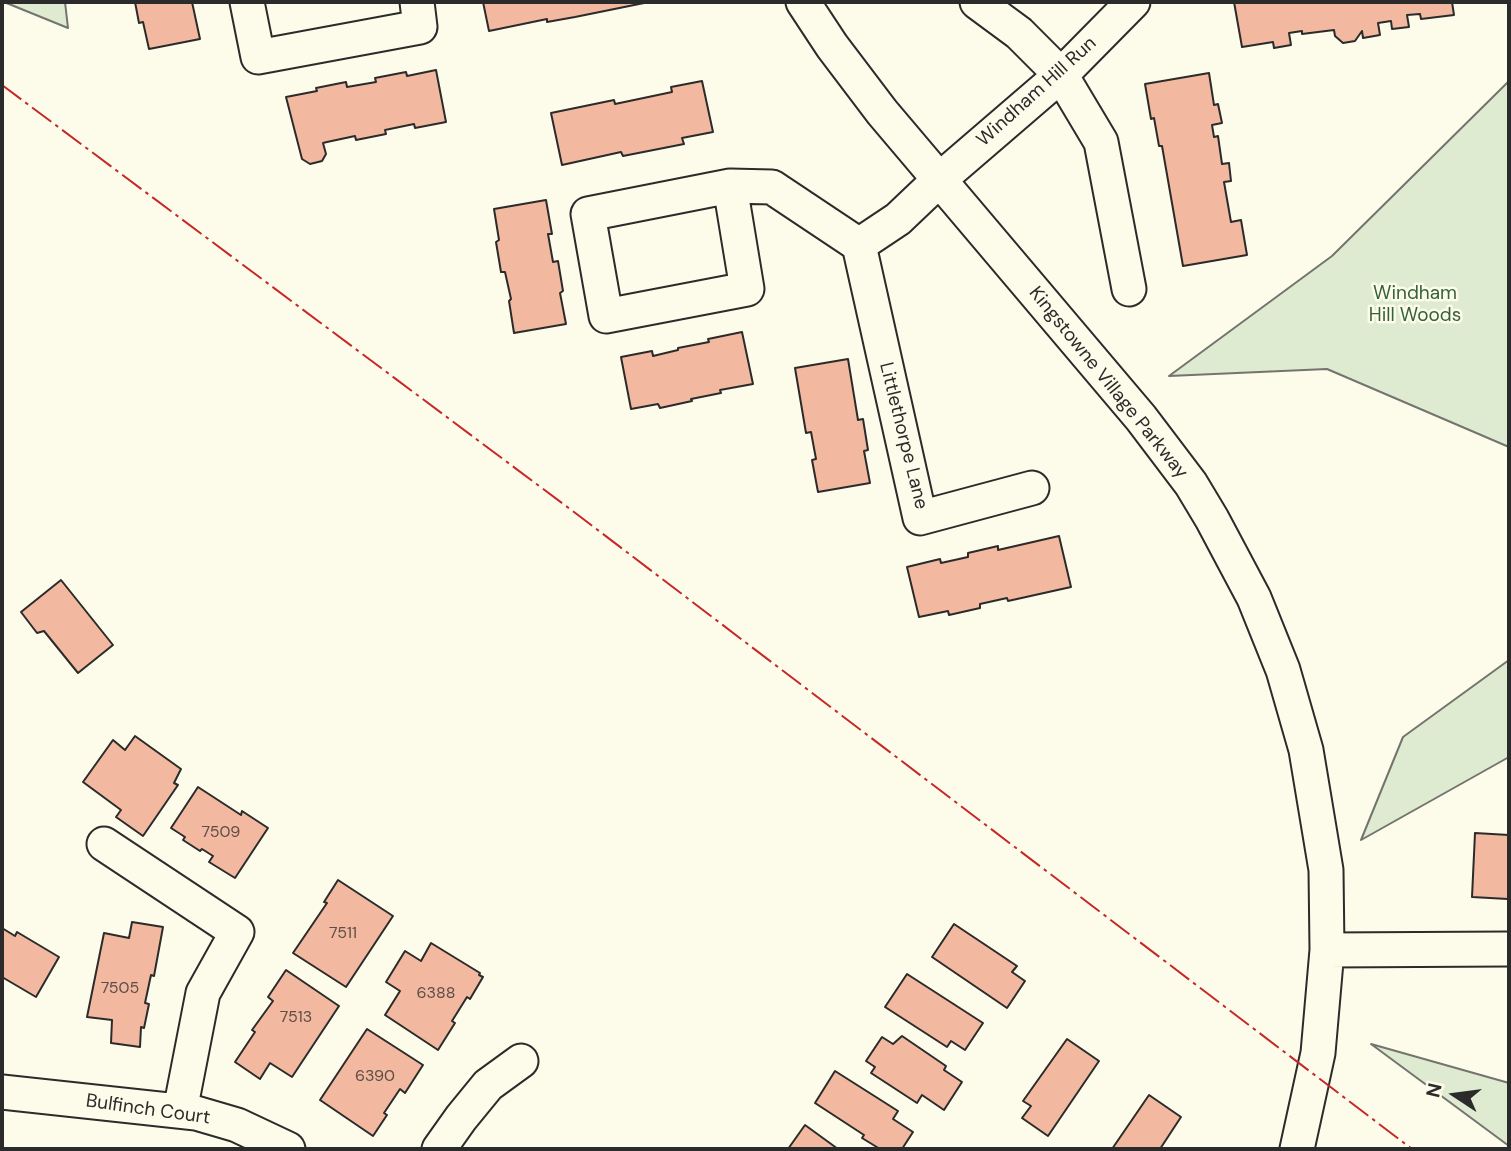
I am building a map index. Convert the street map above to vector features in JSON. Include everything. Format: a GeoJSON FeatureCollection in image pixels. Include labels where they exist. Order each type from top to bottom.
{"type":"FeatureCollection","features":[{"type":"Feature","properties":{"kind":"street"},"geometry":{"type":"LineString","coordinates":[[247,2],[258,57],[421,27],[416,2]]}},
{"type":"Feature","properties":{"kind":"street","name":"Kingstowne Village Parkway"},"geometry":{"type":"LineString","coordinates":[[803,2],[832,46],[882,112],[1141,418],[1191,484],[1254,598],[1283,670],[1306,750],[1326,870],[1327,950],[1318,1053],[1297,1149]]}},
{"type":"Feature","properties":{"kind":"street"},"geometry":{"type":"LineString","coordinates":[[977,2],[1019,33],[1061,75],[1101,142],[1129,289]]}},
{"type":"Feature","properties":{"kind":"street","name":"Windham Hill Run"},"geometry":{"type":"LineString","coordinates":[[939,180],[1061,75],[1133,2]]}},
{"type":"Feature","properties":{"kind":"street"},"geometry":{"type":"LineString","coordinates":[[730,186],[747,289],[606,316],[588,214],[730,186],[772,187],[859,245],[898,219],[939,180]]}},
{"type":"Feature","properties":{"kind":"street","name":"Littlethorpe Lane"},"geometry":{"type":"LineString","coordinates":[[859,245],[920,518],[1032,488]]}},
{"type":"Feature","properties":{"kind":"street"},"geometry":{"type":"LineString","coordinates":[[104,844],[237,932],[204,993],[180,1111]]}},
{"type":"Feature","properties":{"kind":"street"},"geometry":{"type":"LineString","coordinates":[[1327,950],[1509,949]]}},
{"type":"Feature","properties":{"kind":"street"},"geometry":{"type":"LineString","coordinates":[[439,1149],[488,1085],[522,1061]]}},
{"type":"Feature","properties":{"kind":"street","name":"Bulfinch Court"},"geometry":{"type":"LineString","coordinates":[[2,1092],[196,1113],[237,1125],[288,1149]]}},
{"type":"Feature","properties":{"kind":"green space"},"geometry":{"type":"Polygon","coordinates":[[[4,2],[65,2],[68,28],[4,2]]]}},
{"type":"Feature","properties":{"kind":"green space","name":"Windham Hill Woods"},"geometry":{"type":"Polygon","coordinates":[[[1509,81],[1509,447],[1327,369],[1169,376],[1332,256],[1509,81]]]}},
{"type":"Feature","properties":{"kind":"green space"},"geometry":{"type":"Polygon","coordinates":[[[1509,660],[1509,757],[1361,840],[1403,737],[1509,660]]]}},
{"type":"Feature","properties":{"kind":"green space"},"geometry":{"type":"Polygon","coordinates":[[[1371,1044],[1509,1083],[1509,1146],[1371,1044]]]}},
{"type":"Feature","properties":{"kind":"building"},"geometry":{"type":"Polygon","coordinates":[[[135,2],[192,2],[200,39],[149,49],[143,22],[139,23],[135,2]]]}},
{"type":"Feature","properties":{"kind":"building"},"geometry":{"type":"Polygon","coordinates":[[[483,2],[649,2],[489,31],[483,2]]]}},
{"type":"Feature","properties":{"kind":"building"},"geometry":{"type":"Polygon","coordinates":[[[1234,2],[1452,2],[1454,15],[1421,19],[1420,14],[1407,15],[1409,27],[1392,29],[1391,21],[1378,23],[1380,35],[1363,38],[1362,31],[1355,41],[1343,43],[1335,36],[1334,30],[1302,34],[1302,31],[1289,33],[1291,45],[1274,48],[1273,42],[1242,47],[1234,2]]]}},
{"type":"Feature","properties":{"kind":"building"},"geometry":{"type":"Polygon","coordinates":[[[436,70],[446,122],[415,128],[414,124],[385,130],[386,134],[356,140],[355,136],[323,143],[326,154],[322,161],[310,164],[302,159],[286,97],[346,82],[347,87],[376,82],[375,78],[406,72],[407,76],[436,70]]]}},
{"type":"Feature","properties":{"kind":"building"},"geometry":{"type":"Polygon","coordinates":[[[1209,73],[1214,105],[1218,104],[1222,123],[1212,125],[1214,137],[1218,136],[1222,164],[1229,163],[1231,181],[1224,182],[1231,222],[1241,220],[1247,255],[1183,266],[1162,146],[1159,146],[1154,118],[1151,119],[1145,84],[1209,73]]]}},
{"type":"Feature","properties":{"kind":"building"},"geometry":{"type":"Polygon","coordinates":[[[702,81],[713,132],[682,138],[684,144],[623,156],[621,152],[562,165],[551,113],[672,92],[671,87],[702,81]]]}},
{"type":"Feature","properties":{"kind":"building"},"geometry":{"type":"Polygon","coordinates":[[[546,200],[552,234],[548,234],[553,262],[558,261],[566,324],[514,333],[509,301],[511,299],[505,272],[501,272],[496,242],[499,240],[494,209],[546,200]]]}},
{"type":"Feature","properties":{"kind":"building"},"geometry":{"type":"Polygon","coordinates":[[[742,332],[753,384],[720,390],[721,393],[660,408],[658,404],[631,409],[621,357],[652,351],[653,356],[742,332]]]}},
{"type":"Feature","properties":{"kind":"building"},"geometry":{"type":"Polygon","coordinates":[[[848,359],[858,420],[863,419],[868,450],[864,451],[870,483],[818,492],[812,460],[816,459],[811,432],[806,433],[795,368],[848,359]]]}},
{"type":"Feature","properties":{"kind":"building"},"geometry":{"type":"Polygon","coordinates":[[[1059,536],[1071,587],[1008,601],[1007,598],[980,604],[980,608],[949,615],[948,611],[919,617],[907,567],[940,559],[941,563],[998,546],[998,550],[1059,536]]]}},
{"type":"Feature","properties":{"kind":"building"},"geometry":{"type":"Polygon","coordinates":[[[61,580],[113,645],[78,673],[44,631],[37,633],[21,612],[61,580]]]}},
{"type":"Feature","properties":{"kind":"building"},"geometry":{"type":"Polygon","coordinates":[[[135,736],[181,769],[174,783],[178,785],[143,836],[116,817],[121,810],[83,782],[113,740],[125,750],[135,736]]]}},
{"type":"Feature","properties":{"kind":"building"},"geometry":{"type":"Polygon","coordinates":[[[198,787],[241,815],[242,811],[268,828],[235,878],[209,862],[213,856],[183,840],[185,837],[171,828],[198,787]]]}},
{"type":"Feature","properties":{"kind":"building"},"geometry":{"type":"Polygon","coordinates":[[[1475,833],[1509,835],[1508,899],[1472,897],[1475,833]]]}},
{"type":"Feature","properties":{"kind":"building"},"geometry":{"type":"Polygon","coordinates":[[[338,880],[393,916],[346,987],[293,953],[327,903],[324,902],[338,880]]]}},
{"type":"Feature","properties":{"kind":"building"},"geometry":{"type":"Polygon","coordinates":[[[132,922],[163,927],[154,976],[151,975],[145,1003],[149,1004],[144,1028],[141,1027],[140,1047],[111,1043],[112,1020],[87,1017],[104,933],[129,938],[132,922]]]}},
{"type":"Feature","properties":{"kind":"building"},"geometry":{"type":"Polygon","coordinates":[[[954,924],[1017,966],[1012,972],[1025,981],[1007,1008],[932,957],[954,924]]]}},
{"type":"Feature","properties":{"kind":"building"},"geometry":{"type":"Polygon","coordinates":[[[2,928],[15,936],[17,932],[59,957],[36,997],[2,977],[2,928]]]}},
{"type":"Feature","properties":{"kind":"building"},"geometry":{"type":"Polygon","coordinates":[[[431,943],[483,977],[452,1021],[455,1023],[438,1050],[385,1015],[400,991],[386,982],[405,951],[421,961],[431,943]]]}},
{"type":"Feature","properties":{"kind":"building"},"geometry":{"type":"Polygon","coordinates":[[[286,970],[339,1006],[292,1077],[270,1063],[260,1079],[235,1062],[255,1032],[252,1030],[273,1001],[268,997],[286,970]]]}},
{"type":"Feature","properties":{"kind":"building"},"geometry":{"type":"Polygon","coordinates":[[[907,974],[983,1023],[965,1050],[951,1041],[947,1047],[885,1007],[907,974]]]}},
{"type":"Feature","properties":{"kind":"building"},"geometry":{"type":"Polygon","coordinates":[[[367,1029],[423,1065],[405,1093],[400,1089],[373,1136],[320,1100],[367,1029]]]}},
{"type":"Feature","properties":{"kind":"building"},"geometry":{"type":"Polygon","coordinates":[[[902,1036],[946,1066],[944,1070],[962,1082],[944,1110],[922,1095],[917,1103],[871,1073],[875,1067],[866,1061],[882,1037],[893,1044],[902,1036]]]}},
{"type":"Feature","properties":{"kind":"building"},"geometry":{"type":"Polygon","coordinates":[[[1067,1039],[1099,1061],[1048,1136],[1022,1118],[1031,1106],[1023,1101],[1067,1039]]]}},
{"type":"Feature","properties":{"kind":"building"},"geometry":{"type":"Polygon","coordinates":[[[835,1071],[898,1111],[893,1119],[913,1132],[902,1149],[880,1149],[862,1138],[864,1135],[815,1103],[835,1071]]]}},
{"type":"Feature","properties":{"kind":"building"},"geometry":{"type":"Polygon","coordinates":[[[1149,1095],[1181,1117],[1160,1149],[1112,1149],[1149,1095]]]}},
{"type":"Feature","properties":{"kind":"building"},"geometry":{"type":"Polygon","coordinates":[[[805,1125],[838,1149],[788,1149],[805,1125]]]}},
{"type":"Feature","properties":{"kind":"power"},"geometry":{"type":"LineString","coordinates":[[2,85],[578,515],[1412,1149]]}}]}
